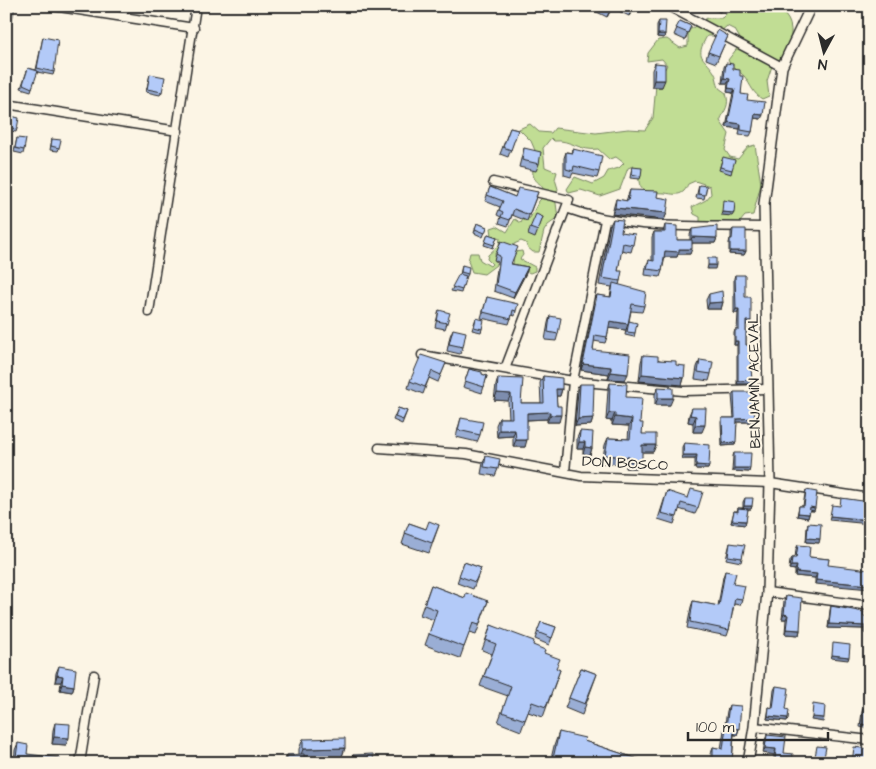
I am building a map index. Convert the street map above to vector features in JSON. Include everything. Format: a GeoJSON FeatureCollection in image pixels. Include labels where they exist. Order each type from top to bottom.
{"type":"FeatureCollection","features":[{"type":"Feature","properties":{"kind":"street"},"geometry":{"type":"LineString","coordinates":[[54,6],[194,28]]}},
{"type":"Feature","properties":{"kind":"street"},"geometry":{"type":"LineString","coordinates":[[149,312],[196,6]]}},
{"type":"Feature","properties":{"kind":"street"},"geometry":{"type":"LineString","coordinates":[[668,6],[782,68]]}},
{"type":"Feature","properties":{"kind":"street","name":"BENJAMÍN ACEVAL"},"geometry":{"type":"LineString","coordinates":[[748,763],[754,727],[767,592],[770,483],[764,227],[765,195],[782,68],[811,6]]}},
{"type":"Feature","properties":{"kind":"street"},"geometry":{"type":"LineString","coordinates":[[6,104],[178,131]]}},
{"type":"Feature","properties":{"kind":"street"},"geometry":{"type":"LineString","coordinates":[[493,182],[569,200],[505,369]]}},
{"type":"Feature","properties":{"kind":"street"},"geometry":{"type":"LineString","coordinates":[[566,208],[605,220],[764,227]]}},
{"type":"Feature","properties":{"kind":"street"},"geometry":{"type":"LineString","coordinates":[[565,472],[573,381],[605,220]]}},
{"type":"Feature","properties":{"kind":"street"},"geometry":{"type":"LineString","coordinates":[[422,355],[573,381],[683,391],[768,389]]}},
{"type":"Feature","properties":{"kind":"street","name":"DON BOSCO"},"geometry":{"type":"LineString","coordinates":[[379,448],[466,454],[582,476],[770,483],[870,498]]}},
{"type":"Feature","properties":{"kind":"street"},"geometry":{"type":"LineString","coordinates":[[767,592],[870,606]]}},
{"type":"Feature","properties":{"kind":"street"},"geometry":{"type":"LineString","coordinates":[[80,763],[94,675]]}},
{"type":"Feature","properties":{"kind":"street"},"geometry":{"type":"LineString","coordinates":[[754,727],[870,740]]}},
{"type":"Feature","properties":{"kind":"green space"},"geometry":{"type":"Polygon","coordinates":[[[729,6],[760,6],[770,8],[786,16],[790,24],[791,36],[789,43],[780,65],[772,66],[767,81],[769,96],[762,99],[754,92],[745,77],[728,60],[742,42],[735,30],[727,26],[715,36],[707,36],[701,49],[702,57],[715,74],[719,88],[726,93],[727,105],[720,121],[729,134],[725,150],[730,157],[738,159],[748,147],[755,145],[761,184],[753,215],[745,216],[739,223],[700,225],[700,217],[694,214],[692,207],[706,200],[711,194],[710,186],[695,181],[688,184],[682,193],[678,194],[646,191],[640,186],[639,174],[633,166],[628,168],[620,189],[600,196],[581,190],[569,193],[567,189],[575,177],[593,184],[604,178],[608,171],[619,168],[624,163],[616,157],[609,159],[598,149],[586,149],[565,142],[554,141],[551,138],[543,148],[545,167],[557,172],[555,179],[558,189],[555,196],[558,218],[548,225],[544,231],[539,252],[533,252],[527,247],[526,243],[521,241],[514,244],[513,249],[515,252],[522,251],[523,255],[520,259],[535,267],[535,271],[530,273],[513,265],[514,255],[498,251],[495,253],[496,265],[484,274],[472,272],[468,261],[470,253],[478,253],[480,260],[490,266],[492,264],[487,259],[488,255],[499,245],[500,238],[492,235],[491,228],[497,226],[507,232],[515,219],[521,223],[523,219],[530,218],[539,201],[544,196],[542,186],[534,177],[533,172],[537,155],[531,141],[519,129],[530,124],[539,132],[551,133],[555,128],[596,133],[628,129],[645,130],[653,118],[656,85],[667,65],[662,59],[647,61],[648,53],[658,40],[667,39],[680,48],[688,46],[688,31],[707,18],[722,18],[728,12],[729,6]]]}},
{"type":"Feature","properties":{"kind":"building"},"geometry":{"type":"Polygon","coordinates":[[[603,6],[612,6],[610,10],[603,6]]]}},
{"type":"Feature","properties":{"kind":"building"},"geometry":{"type":"Polygon","coordinates":[[[625,6],[633,6],[631,10],[625,6]]]}},
{"type":"Feature","properties":{"kind":"building"},"geometry":{"type":"Polygon","coordinates":[[[6,8],[14,10],[12,21],[6,20],[6,8]]]}},
{"type":"Feature","properties":{"kind":"building"},"geometry":{"type":"Polygon","coordinates":[[[659,21],[666,21],[665,34],[658,34],[659,21]]]}},
{"type":"Feature","properties":{"kind":"building"},"geometry":{"type":"Polygon","coordinates":[[[680,21],[691,26],[688,33],[676,28],[680,21]]]}},
{"type":"Feature","properties":{"kind":"building"},"geometry":{"type":"Polygon","coordinates":[[[718,30],[728,36],[719,56],[708,52],[718,30]]]}},
{"type":"Feature","properties":{"kind":"building"},"geometry":{"type":"Polygon","coordinates":[[[43,37],[58,40],[54,72],[37,68],[43,37]]]}},
{"type":"Feature","properties":{"kind":"building"},"geometry":{"type":"Polygon","coordinates":[[[655,63],[665,64],[665,80],[654,80],[655,63]]]}},
{"type":"Feature","properties":{"kind":"building"},"geometry":{"type":"Polygon","coordinates":[[[726,63],[733,64],[733,69],[740,70],[740,76],[743,76],[741,94],[748,95],[747,100],[765,102],[763,115],[755,114],[752,132],[741,130],[741,124],[728,122],[735,89],[728,88],[730,79],[724,78],[726,63]]]}},
{"type":"Feature","properties":{"kind":"building"},"geometry":{"type":"Polygon","coordinates":[[[28,68],[38,71],[32,88],[23,84],[28,68]]]}},
{"type":"Feature","properties":{"kind":"building"},"geometry":{"type":"Polygon","coordinates":[[[150,74],[165,77],[162,92],[147,89],[150,74]]]}},
{"type":"Feature","properties":{"kind":"building"},"geometry":{"type":"Polygon","coordinates":[[[7,115],[19,118],[17,129],[6,127],[7,115]]]}},
{"type":"Feature","properties":{"kind":"building"},"geometry":{"type":"Polygon","coordinates":[[[510,128],[518,130],[511,150],[503,147],[510,128]]]}},
{"type":"Feature","properties":{"kind":"building"},"geometry":{"type":"Polygon","coordinates":[[[17,138],[26,139],[24,150],[15,148],[17,138]]]}},
{"type":"Feature","properties":{"kind":"building"},"geometry":{"type":"Polygon","coordinates":[[[52,139],[61,140],[59,148],[51,146],[52,139]]]}},
{"type":"Feature","properties":{"kind":"building"},"geometry":{"type":"Polygon","coordinates":[[[524,148],[541,152],[539,164],[522,160],[524,148]]]}},
{"type":"Feature","properties":{"kind":"building"},"geometry":{"type":"Polygon","coordinates":[[[573,149],[602,156],[599,172],[574,166],[573,171],[566,169],[566,152],[573,153],[573,149]]]}},
{"type":"Feature","properties":{"kind":"building"},"geometry":{"type":"Polygon","coordinates":[[[723,157],[735,160],[732,170],[720,167],[723,157]]]}},
{"type":"Feature","properties":{"kind":"building"},"geometry":{"type":"Polygon","coordinates":[[[632,167],[642,168],[641,176],[631,174],[632,167]]]}},
{"type":"Feature","properties":{"kind":"building"},"geometry":{"type":"Polygon","coordinates":[[[699,185],[707,186],[705,195],[698,194],[699,185]]]}},
{"type":"Feature","properties":{"kind":"building"},"geometry":{"type":"Polygon","coordinates":[[[490,187],[515,197],[518,188],[538,192],[529,215],[514,209],[510,220],[501,217],[503,212],[499,210],[503,201],[487,195],[490,187]]]}},
{"type":"Feature","properties":{"kind":"building"},"geometry":{"type":"Polygon","coordinates":[[[630,190],[658,191],[657,197],[669,199],[667,213],[615,208],[616,199],[628,201],[630,190]]]}},
{"type":"Feature","properties":{"kind":"building"},"geometry":{"type":"Polygon","coordinates":[[[723,200],[735,202],[734,213],[722,212],[723,200]]]}},
{"type":"Feature","properties":{"kind":"building"},"geometry":{"type":"Polygon","coordinates":[[[536,214],[543,217],[538,231],[530,228],[536,214]]]}},
{"type":"Feature","properties":{"kind":"building"},"geometry":{"type":"Polygon","coordinates":[[[613,219],[623,220],[621,232],[635,234],[633,245],[623,243],[618,271],[622,271],[620,281],[602,278],[613,219]]]}},
{"type":"Feature","properties":{"kind":"building"},"geometry":{"type":"Polygon","coordinates":[[[477,223],[487,227],[485,233],[475,229],[477,223]]]}},
{"type":"Feature","properties":{"kind":"building"},"geometry":{"type":"Polygon","coordinates":[[[665,225],[677,226],[677,240],[692,240],[692,249],[679,249],[679,252],[665,251],[662,271],[647,269],[649,260],[654,261],[654,232],[665,232],[665,225]]]}},
{"type":"Feature","properties":{"kind":"building"},"geometry":{"type":"Polygon","coordinates":[[[717,226],[717,238],[692,237],[692,229],[717,226]]]}},
{"type":"Feature","properties":{"kind":"building"},"geometry":{"type":"Polygon","coordinates":[[[733,229],[746,229],[746,251],[730,251],[730,239],[732,239],[733,229]]]}},
{"type":"Feature","properties":{"kind":"building"},"geometry":{"type":"Polygon","coordinates":[[[488,234],[497,237],[494,245],[485,242],[488,234]]]}},
{"type":"Feature","properties":{"kind":"building"},"geometry":{"type":"Polygon","coordinates":[[[501,241],[518,247],[511,264],[528,267],[515,292],[496,285],[500,256],[496,254],[501,241]]]}},
{"type":"Feature","properties":{"kind":"building"},"geometry":{"type":"Polygon","coordinates":[[[708,258],[716,258],[716,265],[708,265],[708,258]]]}},
{"type":"Feature","properties":{"kind":"building"},"geometry":{"type":"Polygon","coordinates":[[[462,265],[469,267],[468,274],[461,272],[462,265]]]}},
{"type":"Feature","properties":{"kind":"building"},"geometry":{"type":"Polygon","coordinates":[[[459,274],[466,276],[462,290],[452,287],[459,274]]]}},
{"type":"Feature","properties":{"kind":"building"},"geometry":{"type":"Polygon","coordinates":[[[735,275],[745,275],[745,297],[751,297],[751,321],[746,321],[746,345],[749,345],[752,380],[738,381],[738,341],[735,341],[735,330],[739,330],[739,309],[736,309],[735,275]]]}},
{"type":"Feature","properties":{"kind":"building"},"geometry":{"type":"Polygon","coordinates":[[[613,283],[646,292],[644,306],[632,304],[628,324],[610,321],[607,337],[595,335],[593,350],[630,354],[628,374],[611,372],[611,367],[583,364],[597,295],[611,297],[613,283]]]}},
{"type":"Feature","properties":{"kind":"building"},"geometry":{"type":"Polygon","coordinates":[[[722,291],[723,302],[709,303],[709,294],[722,291]]]}},
{"type":"Feature","properties":{"kind":"building"},"geometry":{"type":"Polygon","coordinates":[[[487,297],[518,304],[516,311],[513,310],[511,319],[483,312],[487,297]]]}},
{"type":"Feature","properties":{"kind":"building"},"geometry":{"type":"Polygon","coordinates":[[[439,310],[450,313],[447,323],[437,321],[439,310]]]}},
{"type":"Feature","properties":{"kind":"building"},"geometry":{"type":"Polygon","coordinates":[[[550,316],[561,318],[558,334],[548,332],[550,316]]]}},
{"type":"Feature","properties":{"kind":"building"},"geometry":{"type":"Polygon","coordinates":[[[476,318],[484,320],[482,329],[474,327],[476,318]]]}},
{"type":"Feature","properties":{"kind":"building"},"geometry":{"type":"Polygon","coordinates":[[[629,321],[637,323],[635,333],[627,332],[629,321]]]}},
{"type":"Feature","properties":{"kind":"building"},"geometry":{"type":"Polygon","coordinates":[[[453,329],[466,332],[463,347],[449,344],[453,329]]]}},
{"type":"Feature","properties":{"kind":"building"},"geometry":{"type":"Polygon","coordinates":[[[421,355],[446,363],[441,375],[432,371],[425,387],[410,381],[421,355]]]}},
{"type":"Feature","properties":{"kind":"building"},"geometry":{"type":"Polygon","coordinates":[[[643,355],[658,356],[658,360],[676,361],[676,365],[685,366],[684,378],[642,374],[643,355]]]}},
{"type":"Feature","properties":{"kind":"building"},"geometry":{"type":"Polygon","coordinates":[[[700,360],[713,362],[711,374],[698,372],[700,360]]]}},
{"type":"Feature","properties":{"kind":"building"},"geometry":{"type":"Polygon","coordinates":[[[469,369],[482,372],[482,374],[487,376],[484,387],[465,381],[469,369]]]}},
{"type":"Feature","properties":{"kind":"building"},"geometry":{"type":"Polygon","coordinates":[[[543,376],[562,378],[562,389],[556,389],[557,406],[561,406],[561,415],[550,415],[550,412],[527,413],[527,440],[516,440],[515,430],[499,430],[499,418],[512,418],[511,394],[497,393],[498,378],[523,379],[521,403],[544,403],[543,376]]]}},
{"type":"Feature","properties":{"kind":"building"},"geometry":{"type":"Polygon","coordinates":[[[610,383],[627,384],[626,397],[642,398],[640,423],[643,423],[642,434],[656,434],[656,445],[642,445],[642,461],[629,461],[629,457],[605,455],[608,438],[630,439],[632,419],[615,417],[615,413],[609,413],[610,383]]]}},
{"type":"Feature","properties":{"kind":"building"},"geometry":{"type":"Polygon","coordinates":[[[580,384],[594,384],[593,418],[578,419],[580,384]]]}},
{"type":"Feature","properties":{"kind":"building"},"geometry":{"type":"Polygon","coordinates":[[[658,387],[673,388],[673,398],[658,398],[658,387]]]}},
{"type":"Feature","properties":{"kind":"building"},"geometry":{"type":"Polygon","coordinates":[[[734,392],[752,392],[755,418],[737,419],[736,442],[723,443],[722,418],[735,418],[734,392]]]}},
{"type":"Feature","properties":{"kind":"building"},"geometry":{"type":"Polygon","coordinates":[[[398,408],[407,411],[403,420],[395,417],[398,408]]]}},
{"type":"Feature","properties":{"kind":"building"},"geometry":{"type":"Polygon","coordinates":[[[692,408],[706,408],[705,425],[695,425],[696,416],[690,415],[692,408]]]}},
{"type":"Feature","properties":{"kind":"building"},"geometry":{"type":"Polygon","coordinates":[[[461,418],[483,422],[480,435],[458,430],[461,418]]]}},
{"type":"Feature","properties":{"kind":"building"},"geometry":{"type":"Polygon","coordinates":[[[580,431],[593,432],[592,448],[585,447],[585,442],[579,442],[580,431]]]}},
{"type":"Feature","properties":{"kind":"building"},"geometry":{"type":"Polygon","coordinates":[[[684,443],[710,445],[709,466],[696,465],[697,455],[683,455],[684,443]]]}},
{"type":"Feature","properties":{"kind":"building"},"geometry":{"type":"Polygon","coordinates":[[[734,453],[751,453],[750,468],[734,468],[734,453]]]}},
{"type":"Feature","properties":{"kind":"building"},"geometry":{"type":"Polygon","coordinates":[[[486,456],[500,459],[498,469],[484,467],[486,456]]]}},
{"type":"Feature","properties":{"kind":"building"},"geometry":{"type":"Polygon","coordinates":[[[691,489],[703,492],[698,508],[681,503],[677,517],[661,513],[667,491],[688,498],[691,489]]]}},
{"type":"Feature","properties":{"kind":"building"},"geometry":{"type":"Polygon","coordinates":[[[806,490],[817,492],[815,508],[810,507],[809,514],[798,513],[799,506],[804,506],[806,490]]]}},
{"type":"Feature","properties":{"kind":"building"},"geometry":{"type":"Polygon","coordinates":[[[745,498],[753,498],[752,506],[744,506],[745,498]]]}},
{"type":"Feature","properties":{"kind":"building"},"geometry":{"type":"Polygon","coordinates":[[[841,498],[870,502],[870,520],[830,516],[832,505],[840,506],[841,498]]]}},
{"type":"Feature","properties":{"kind":"building"},"geometry":{"type":"Polygon","coordinates":[[[738,508],[748,509],[746,521],[732,520],[734,511],[738,512],[738,508]]]}},
{"type":"Feature","properties":{"kind":"building"},"geometry":{"type":"Polygon","coordinates":[[[429,521],[439,525],[432,543],[405,533],[409,523],[426,529],[429,521]]]}},
{"type":"Feature","properties":{"kind":"building"},"geometry":{"type":"Polygon","coordinates":[[[808,523],[821,524],[820,539],[807,538],[808,523]]]}},
{"type":"Feature","properties":{"kind":"building"},"geometry":{"type":"Polygon","coordinates":[[[730,543],[745,545],[742,558],[728,556],[730,543]]]}},
{"type":"Feature","properties":{"kind":"building"},"geometry":{"type":"Polygon","coordinates":[[[798,545],[810,546],[809,557],[829,559],[828,565],[870,570],[870,585],[816,580],[817,574],[796,572],[797,566],[791,566],[792,558],[796,558],[798,545]]]}},
{"type":"Feature","properties":{"kind":"building"},"geometry":{"type":"Polygon","coordinates":[[[464,562],[481,568],[475,582],[459,576],[464,562]]]}},
{"type":"Feature","properties":{"kind":"building"},"geometry":{"type":"Polygon","coordinates":[[[725,571],[736,573],[733,584],[745,586],[742,599],[735,598],[729,630],[690,622],[693,601],[719,606],[725,571]]]}},
{"type":"Feature","properties":{"kind":"building"},"geometry":{"type":"Polygon","coordinates":[[[431,585],[465,598],[466,593],[488,601],[479,625],[473,623],[464,647],[429,634],[437,610],[424,605],[431,585]]]}},
{"type":"Feature","properties":{"kind":"building"},"geometry":{"type":"Polygon","coordinates":[[[786,596],[802,598],[800,630],[786,629],[788,615],[784,614],[786,596]]]}},
{"type":"Feature","properties":{"kind":"building"},"geometry":{"type":"Polygon","coordinates":[[[831,606],[864,612],[863,616],[870,617],[870,630],[865,630],[866,626],[829,624],[831,606]]]}},
{"type":"Feature","properties":{"kind":"building"},"geometry":{"type":"Polygon","coordinates":[[[541,622],[556,627],[552,638],[537,632],[541,622]]]}},
{"type":"Feature","properties":{"kind":"building"},"geometry":{"type":"Polygon","coordinates":[[[491,625],[534,641],[533,645],[545,650],[544,653],[560,659],[556,668],[560,670],[546,707],[532,702],[525,720],[502,712],[511,686],[484,676],[496,644],[486,640],[491,625]]]}},
{"type":"Feature","properties":{"kind":"building"},"geometry":{"type":"Polygon","coordinates":[[[833,643],[850,645],[849,657],[832,655],[833,643]]]}},
{"type":"Feature","properties":{"kind":"building"},"geometry":{"type":"Polygon","coordinates":[[[59,666],[76,669],[74,686],[62,684],[63,676],[57,675],[59,666]]]}},
{"type":"Feature","properties":{"kind":"building"},"geometry":{"type":"Polygon","coordinates":[[[581,668],[597,674],[585,704],[569,698],[581,668]]]}},
{"type":"Feature","properties":{"kind":"building"},"geometry":{"type":"Polygon","coordinates":[[[776,686],[789,688],[786,709],[789,710],[788,718],[768,716],[769,707],[773,708],[776,686]]]}},
{"type":"Feature","properties":{"kind":"building"},"geometry":{"type":"Polygon","coordinates":[[[813,704],[825,706],[824,718],[812,717],[813,704]]]}},
{"type":"Feature","properties":{"kind":"building"},"geometry":{"type":"Polygon","coordinates":[[[729,705],[741,706],[739,729],[734,728],[732,763],[713,763],[713,747],[723,749],[729,705]]]}},
{"type":"Feature","properties":{"kind":"building"},"geometry":{"type":"Polygon","coordinates":[[[863,708],[870,709],[870,726],[861,724],[863,708]]]}},
{"type":"Feature","properties":{"kind":"building"},"geometry":{"type":"Polygon","coordinates":[[[55,723],[70,724],[69,738],[54,737],[55,723]]]}},
{"type":"Feature","properties":{"kind":"building"},"geometry":{"type":"Polygon","coordinates":[[[559,732],[585,738],[584,741],[650,763],[593,763],[576,757],[575,763],[552,763],[559,732]]]}},
{"type":"Feature","properties":{"kind":"building"},"geometry":{"type":"Polygon","coordinates":[[[767,735],[786,737],[784,753],[793,754],[792,763],[775,763],[776,749],[765,748],[767,735]]]}},
{"type":"Feature","properties":{"kind":"building"},"geometry":{"type":"Polygon","coordinates":[[[345,738],[345,748],[303,749],[303,739],[345,738]]]}},
{"type":"Feature","properties":{"kind":"building"},"geometry":{"type":"Polygon","coordinates":[[[18,743],[28,745],[27,754],[60,758],[59,763],[20,763],[20,758],[16,757],[18,743]]]}},
{"type":"Feature","properties":{"kind":"building"},"geometry":{"type":"Polygon","coordinates":[[[817,746],[826,747],[823,763],[814,762],[817,746]]]}},
{"type":"Feature","properties":{"kind":"building"},"geometry":{"type":"Polygon","coordinates":[[[854,747],[870,749],[870,763],[852,763],[854,747]]]}},
{"type":"Feature","properties":{"kind":"building"},"geometry":{"type":"Polygon","coordinates":[[[304,754],[304,763],[287,763],[287,755],[304,754]]]}},
{"type":"Feature","properties":{"kind":"building"},"geometry":{"type":"Polygon","coordinates":[[[373,754],[374,763],[353,763],[353,755],[373,754]]]}}]}
